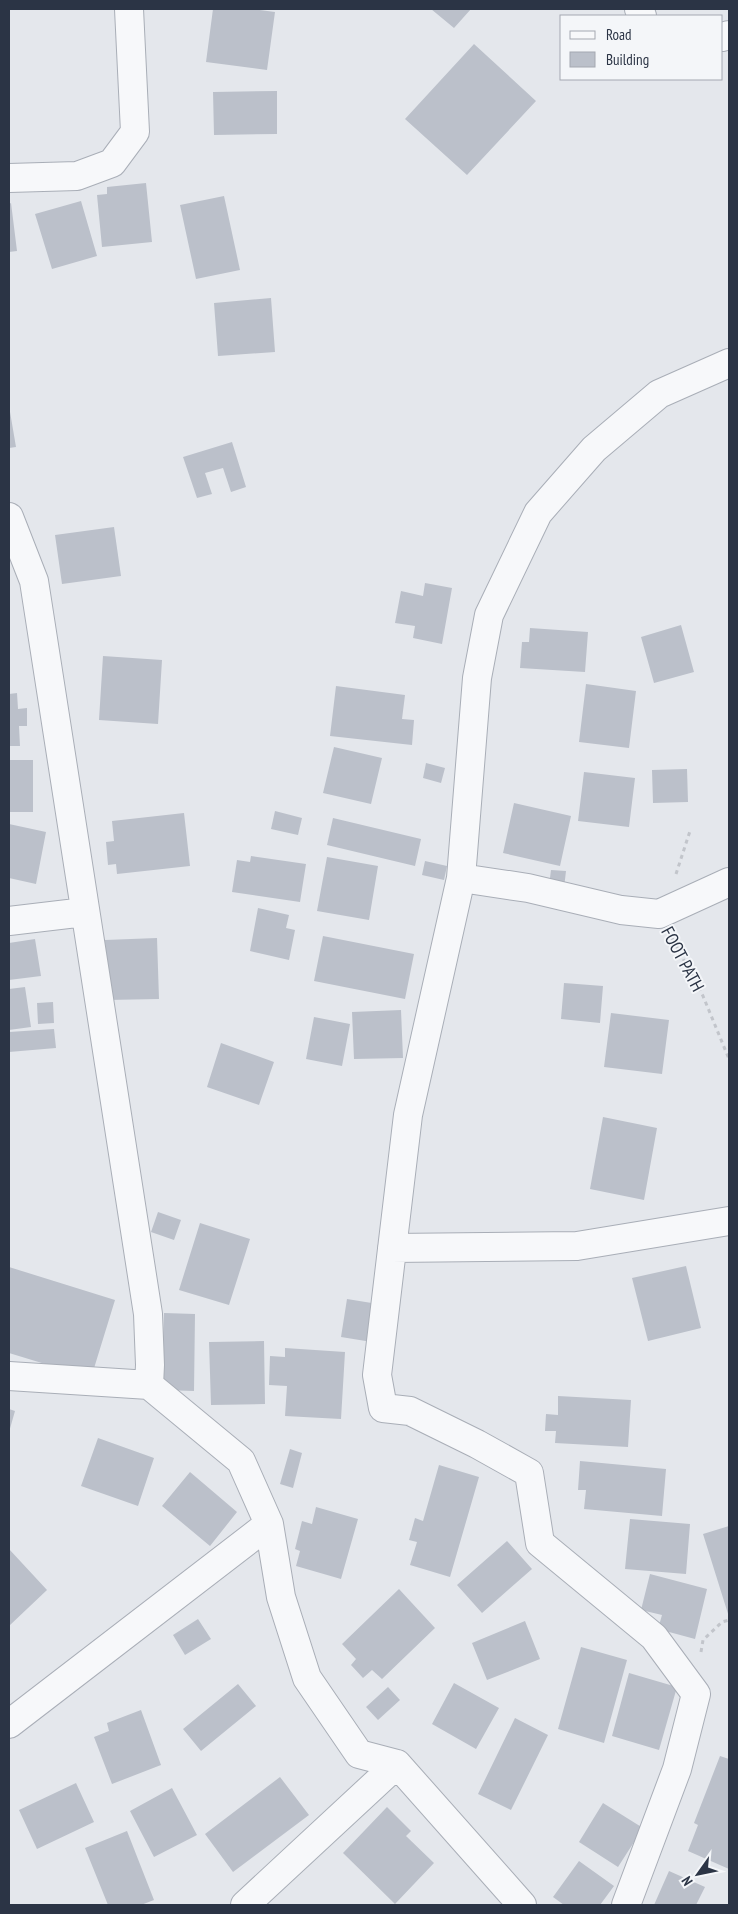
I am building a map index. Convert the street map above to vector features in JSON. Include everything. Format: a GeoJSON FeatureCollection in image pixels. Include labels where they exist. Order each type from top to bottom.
{"type":"FeatureCollection","features":[{"type":"Feature","properties":{"kind":"street"},"geometry":{"type":"LineString","coordinates":[[9,178],[77,176],[112,163],[135,132],[129,9]]}},
{"type":"Feature","properties":{"kind":"street"},"geometry":{"type":"LineString","coordinates":[[626,1905],[678,1769],[696,1694],[654,1636],[540,1543],[528,1473],[477,1444],[410,1411],[382,1408],[377,1375],[408,1115],[461,878],[476,678],[489,614],[538,513],[594,449],[659,394],[729,362]]}},
{"type":"Feature","properties":{"kind":"street"},"geometry":{"type":"LineString","coordinates":[[9,517],[34,581],[148,1314],[149,1385]]}},
{"type":"Feature","properties":{"kind":"street"},"geometry":{"type":"LineString","coordinates":[[461,878],[528,888],[620,910],[659,914],[729,882]]}},
{"type":"Feature","properties":{"kind":"street"},"geometry":{"type":"LineString","coordinates":[[9,921],[85,912]]}},
{"type":"Feature","properties":{"kind":"street"},"geometry":{"type":"LineString","coordinates":[[392,1248],[577,1246],[729,1221]]}},
{"type":"Feature","properties":{"kind":"street"},"geometry":{"type":"LineString","coordinates":[[9,1376],[149,1385],[242,1461],[269,1524],[281,1597],[307,1678],[359,1754],[397,1764],[522,1905]]}},
{"type":"Feature","properties":{"kind":"street"},"geometry":{"type":"LineString","coordinates":[[9,1724],[269,1524]]}},
{"type":"Feature","properties":{"kind":"street"},"geometry":{"type":"LineString","coordinates":[[245,1905],[397,1764]]}},
{"type":"Feature","properties":{"kind":"path","name":"FOOT PATH"},"geometry":{"type":"LineString","coordinates":[[690,831],[676,874],[661,901],[659,914],[703,996],[729,1059]]}},
{"type":"Feature","properties":{"kind":"path"},"geometry":{"type":"LineString","coordinates":[[696,1694],[702,1640],[722,1622],[729,1620]]}},
{"type":"Feature","properties":{"kind":"building"},"geometry":{"type":"Polygon","coordinates":[[[213,9],[252,9],[275,12],[267,70],[206,62],[213,9]]]}},
{"type":"Feature","properties":{"kind":"building"},"geometry":{"type":"Polygon","coordinates":[[[431,9],[471,9],[454,28],[431,9]]]}},
{"type":"Feature","properties":{"kind":"building"},"geometry":{"type":"Polygon","coordinates":[[[474,44],[536,101],[467,175],[405,119],[474,44]]]}},
{"type":"Feature","properties":{"kind":"building"},"geometry":{"type":"Polygon","coordinates":[[[277,91],[277,134],[214,135],[213,92],[277,91]]]}},
{"type":"Feature","properties":{"kind":"building"},"geometry":{"type":"Polygon","coordinates":[[[146,183],[152,242],[102,247],[97,195],[107,194],[107,187],[146,183]]]}},
{"type":"Feature","properties":{"kind":"building"},"geometry":{"type":"Polygon","coordinates":[[[224,196],[240,270],[196,279],[180,205],[224,196]]]}},
{"type":"Feature","properties":{"kind":"building"},"geometry":{"type":"Polygon","coordinates":[[[81,201],[97,256],[52,269],[35,214],[81,201]]]}},
{"type":"Feature","properties":{"kind":"building"},"geometry":{"type":"Polygon","coordinates":[[[11,203],[17,251],[9,252],[9,204],[11,203]]]}},
{"type":"Feature","properties":{"kind":"building"},"geometry":{"type":"Polygon","coordinates":[[[271,298],[275,352],[218,356],[214,303],[271,298]]]}},
{"type":"Feature","properties":{"kind":"building"},"geometry":{"type":"Polygon","coordinates":[[[9,406],[16,447],[9,448],[9,406]]]}},
{"type":"Feature","properties":{"kind":"building"},"geometry":{"type":"Polygon","coordinates":[[[232,442],[246,487],[231,492],[223,468],[205,473],[212,494],[197,498],[183,457],[232,442]]]}},
{"type":"Feature","properties":{"kind":"building"},"geometry":{"type":"Polygon","coordinates":[[[114,527],[121,576],[62,584],[55,535],[114,527]]]}},
{"type":"Feature","properties":{"kind":"building"},"geometry":{"type":"Polygon","coordinates":[[[425,583],[452,588],[442,644],[413,638],[415,626],[395,623],[401,591],[423,596],[425,583]]]}},
{"type":"Feature","properties":{"kind":"building"},"geometry":{"type":"Polygon","coordinates":[[[681,625],[694,672],[654,683],[641,637],[681,625]]]}},
{"type":"Feature","properties":{"kind":"building"},"geometry":{"type":"Polygon","coordinates":[[[530,628],[588,632],[585,672],[520,668],[522,642],[529,642],[530,628]]]}},
{"type":"Feature","properties":{"kind":"building"},"geometry":{"type":"Polygon","coordinates":[[[103,656],[162,660],[158,724],[99,720],[103,656]]]}},
{"type":"Feature","properties":{"kind":"building"},"geometry":{"type":"Polygon","coordinates":[[[586,684],[636,691],[629,748],[579,742],[586,684]]]}},
{"type":"Feature","properties":{"kind":"building"},"geometry":{"type":"Polygon","coordinates":[[[336,686],[405,695],[402,719],[414,720],[412,745],[330,736],[336,686]]]}},
{"type":"Feature","properties":{"kind":"building"},"geometry":{"type":"Polygon","coordinates":[[[17,693],[18,709],[27,708],[27,726],[19,726],[20,746],[9,746],[9,694],[17,693]]]}},
{"type":"Feature","properties":{"kind":"building"},"geometry":{"type":"Polygon","coordinates":[[[334,747],[382,758],[371,804],[323,793],[334,747]]]}},
{"type":"Feature","properties":{"kind":"building"},"geometry":{"type":"Polygon","coordinates":[[[9,760],[33,760],[33,812],[9,812],[9,760]]]}},
{"type":"Feature","properties":{"kind":"building"},"geometry":{"type":"Polygon","coordinates":[[[426,763],[445,768],[441,783],[423,778],[426,763]]]}},
{"type":"Feature","properties":{"kind":"building"},"geometry":{"type":"Polygon","coordinates":[[[687,769],[688,802],[653,803],[652,770],[687,769]]]}},
{"type":"Feature","properties":{"kind":"building"},"geometry":{"type":"Polygon","coordinates":[[[584,772],[635,778],[629,827],[578,821],[584,772]]]}},
{"type":"Feature","properties":{"kind":"building"},"geometry":{"type":"Polygon","coordinates":[[[514,803],[571,816],[560,866],[503,853],[514,803]]]}},
{"type":"Feature","properties":{"kind":"building"},"geometry":{"type":"Polygon","coordinates":[[[275,811],[302,818],[298,835],[271,829],[275,811]]]}},
{"type":"Feature","properties":{"kind":"building"},"geometry":{"type":"Polygon","coordinates":[[[184,813],[190,866],[117,874],[116,864],[108,865],[106,842],[114,841],[112,821],[184,813]]]}},
{"type":"Feature","properties":{"kind":"building"},"geometry":{"type":"Polygon","coordinates":[[[333,818],[421,839],[415,866],[327,845],[333,818]]]}},
{"type":"Feature","properties":{"kind":"building"},"geometry":{"type":"Polygon","coordinates":[[[9,824],[46,832],[36,884],[9,878],[9,824]]]}},
{"type":"Feature","properties":{"kind":"building"},"geometry":{"type":"Polygon","coordinates":[[[251,856],[306,864],[300,902],[232,892],[237,860],[250,862],[251,856]]]}},
{"type":"Feature","properties":{"kind":"building"},"geometry":{"type":"Polygon","coordinates":[[[327,857],[378,866],[369,920],[317,911],[327,857]]]}},
{"type":"Feature","properties":{"kind":"building"},"geometry":{"type":"Polygon","coordinates":[[[425,861],[447,866],[444,880],[422,875],[425,861]]]}},
{"type":"Feature","properties":{"kind":"building"},"geometry":{"type":"Polygon","coordinates":[[[551,870],[566,871],[564,888],[549,886],[551,870]]]}},
{"type":"Feature","properties":{"kind":"building"},"geometry":{"type":"Polygon","coordinates":[[[258,908],[289,915],[286,928],[295,930],[289,960],[250,951],[258,908]]]}},
{"type":"Feature","properties":{"kind":"building"},"geometry":{"type":"Polygon","coordinates":[[[323,936],[414,954],[405,999],[314,981],[323,936]]]}},
{"type":"Feature","properties":{"kind":"building"},"geometry":{"type":"Polygon","coordinates":[[[157,938],[159,999],[107,1000],[105,940],[157,938]]]}},
{"type":"Feature","properties":{"kind":"building"},"geometry":{"type":"Polygon","coordinates":[[[35,939],[41,976],[9,980],[9,943],[35,939]]]}},
{"type":"Feature","properties":{"kind":"building"},"geometry":{"type":"Polygon","coordinates":[[[564,983],[603,986],[600,1023],[561,1019],[564,983]]]}},
{"type":"Feature","properties":{"kind":"building"},"geometry":{"type":"Polygon","coordinates":[[[25,987],[31,1027],[9,1030],[9,989],[25,987]]]}},
{"type":"Feature","properties":{"kind":"building"},"geometry":{"type":"Polygon","coordinates":[[[53,1002],[54,1023],[38,1024],[37,1003],[53,1002]]]}},
{"type":"Feature","properties":{"kind":"building"},"geometry":{"type":"Polygon","coordinates":[[[401,1010],[403,1058],[354,1059],[352,1012],[401,1010]]]}},
{"type":"Feature","properties":{"kind":"building"},"geometry":{"type":"Polygon","coordinates":[[[611,1013],[669,1020],[662,1074],[604,1067],[611,1013]]]}},
{"type":"Feature","properties":{"kind":"building"},"geometry":{"type":"Polygon","coordinates":[[[314,1017],[350,1024],[342,1066],[306,1059],[314,1017]]]}},
{"type":"Feature","properties":{"kind":"building"},"geometry":{"type":"Polygon","coordinates":[[[54,1029],[56,1048],[9,1052],[9,1032],[54,1029]]]}},
{"type":"Feature","properties":{"kind":"building"},"geometry":{"type":"Polygon","coordinates":[[[221,1043],[274,1062],[259,1105],[207,1087],[221,1043]]]}},
{"type":"Feature","properties":{"kind":"building"},"geometry":{"type":"Polygon","coordinates":[[[603,1117],[657,1128],[644,1200],[590,1189],[603,1117]]]}},
{"type":"Feature","properties":{"kind":"building"},"geometry":{"type":"Polygon","coordinates":[[[158,1212],[181,1220],[174,1240],[151,1232],[158,1212]]]}},
{"type":"Feature","properties":{"kind":"building"},"geometry":{"type":"Polygon","coordinates":[[[200,1223],[250,1239],[229,1305],[179,1290],[200,1223]]]}},
{"type":"Feature","properties":{"kind":"building"},"geometry":{"type":"Polygon","coordinates":[[[686,1266],[701,1328],[648,1341],[632,1278],[686,1266]]]}},
{"type":"Feature","properties":{"kind":"building"},"geometry":{"type":"Polygon","coordinates":[[[9,1267],[115,1300],[91,1378],[9,1353],[9,1267]]]}},
{"type":"Feature","properties":{"kind":"building"},"geometry":{"type":"Polygon","coordinates":[[[347,1299],[384,1305],[378,1343],[341,1337],[347,1299]]]}},
{"type":"Feature","properties":{"kind":"building"},"geometry":{"type":"Polygon","coordinates":[[[164,1313],[195,1314],[194,1391],[162,1390],[164,1313]]]}},
{"type":"Feature","properties":{"kind":"building"},"geometry":{"type":"Polygon","coordinates":[[[264,1341],[265,1404],[211,1405],[209,1342],[264,1341]]]}},
{"type":"Feature","properties":{"kind":"building"},"geometry":{"type":"Polygon","coordinates":[[[285,1348],[345,1352],[341,1419],[285,1416],[287,1386],[269,1385],[270,1356],[285,1357],[285,1348]]]}},
{"type":"Feature","properties":{"kind":"building"},"geometry":{"type":"Polygon","coordinates":[[[558,1396],[631,1400],[628,1447],[555,1443],[556,1431],[545,1431],[546,1414],[558,1415],[558,1396]]]}},
{"type":"Feature","properties":{"kind":"building"},"geometry":{"type":"Polygon","coordinates":[[[9,1409],[15,1411],[9,1432],[9,1409]]]}},
{"type":"Feature","properties":{"kind":"building"},"geometry":{"type":"Polygon","coordinates":[[[98,1438],[154,1458],[138,1506],[81,1486],[98,1438]]]}},
{"type":"Feature","properties":{"kind":"building"},"geometry":{"type":"Polygon","coordinates":[[[290,1449],[302,1453],[293,1488],[280,1484],[290,1449]]]}},
{"type":"Feature","properties":{"kind":"building"},"geometry":{"type":"Polygon","coordinates":[[[580,1461],[666,1469],[662,1516],[584,1509],[586,1490],[578,1490],[580,1461]]]}},
{"type":"Feature","properties":{"kind":"building"},"geometry":{"type":"Polygon","coordinates":[[[439,1465],[479,1477],[450,1577],[410,1565],[417,1542],[409,1540],[415,1518],[423,1521],[439,1465]]]}},
{"type":"Feature","properties":{"kind":"building"},"geometry":{"type":"Polygon","coordinates":[[[190,1472],[237,1512],[210,1546],[162,1506],[190,1472]]]}},
{"type":"Feature","properties":{"kind":"building"},"geometry":{"type":"Polygon","coordinates":[[[316,1507],[358,1519],[341,1579],[296,1566],[300,1551],[295,1549],[302,1521],[312,1524],[316,1507]]]}},
{"type":"Feature","properties":{"kind":"building"},"geometry":{"type":"Polygon","coordinates":[[[630,1519],[690,1524],[686,1574],[625,1569],[630,1519]]]}},
{"type":"Feature","properties":{"kind":"building"},"geometry":{"type":"Polygon","coordinates":[[[729,1526],[729,1617],[703,1534],[729,1526]]]}},
{"type":"Feature","properties":{"kind":"building"},"geometry":{"type":"Polygon","coordinates":[[[507,1541],[532,1569],[482,1613],[457,1585],[507,1541]]]}},
{"type":"Feature","properties":{"kind":"building"},"geometry":{"type":"Polygon","coordinates":[[[9,1549],[47,1590],[9,1626],[9,1549]]]}},
{"type":"Feature","properties":{"kind":"building"},"geometry":{"type":"Polygon","coordinates":[[[650,1574],[707,1589],[695,1639],[658,1629],[662,1615],[641,1610],[650,1574]]]}},
{"type":"Feature","properties":{"kind":"building"},"geometry":{"type":"Polygon","coordinates":[[[399,1589],[435,1628],[382,1679],[372,1670],[363,1678],[351,1665],[356,1659],[342,1644],[399,1589]]]}},
{"type":"Feature","properties":{"kind":"building"},"geometry":{"type":"Polygon","coordinates":[[[198,1619],[211,1639],[185,1655],[173,1635],[198,1619]]]}},
{"type":"Feature","properties":{"kind":"building"},"geometry":{"type":"Polygon","coordinates":[[[525,1621],[540,1659],[487,1680],[472,1643],[525,1621]]]}},
{"type":"Feature","properties":{"kind":"building"},"geometry":{"type":"Polygon","coordinates":[[[581,1647],[627,1660],[604,1743],[558,1729],[581,1647]]]}},
{"type":"Feature","properties":{"kind":"building"},"geometry":{"type":"Polygon","coordinates":[[[629,1673],[677,1687],[659,1750],[612,1736],[629,1673]]]}},
{"type":"Feature","properties":{"kind":"building"},"geometry":{"type":"Polygon","coordinates":[[[454,1683],[499,1708],[476,1749],[432,1724],[454,1683]]]}},
{"type":"Feature","properties":{"kind":"building"},"geometry":{"type":"Polygon","coordinates":[[[238,1684],[256,1706],[201,1751],[183,1729],[238,1684]]]}},
{"type":"Feature","properties":{"kind":"building"},"geometry":{"type":"Polygon","coordinates":[[[388,1687],[400,1700],[378,1720],[366,1707],[388,1687]]]}},
{"type":"Feature","properties":{"kind":"building"},"geometry":{"type":"Polygon","coordinates":[[[141,1710],[161,1765],[112,1784],[94,1737],[109,1731],[107,1723],[141,1710]]]}},
{"type":"Feature","properties":{"kind":"building"},"geometry":{"type":"Polygon","coordinates":[[[515,1718],[548,1735],[511,1810],[478,1794],[515,1718]]]}},
{"type":"Feature","properties":{"kind":"building"},"geometry":{"type":"Polygon","coordinates":[[[720,1756],[729,1759],[729,1869],[688,1851],[698,1825],[694,1823],[720,1756]]]}},
{"type":"Feature","properties":{"kind":"building"},"geometry":{"type":"Polygon","coordinates":[[[280,1777],[309,1815],[233,1872],[205,1834],[280,1777]]]}},
{"type":"Feature","properties":{"kind":"building"},"geometry":{"type":"Polygon","coordinates":[[[76,1783],[94,1822],[37,1849],[19,1810],[76,1783]]]}},
{"type":"Feature","properties":{"kind":"building"},"geometry":{"type":"Polygon","coordinates":[[[172,1788],[197,1835],[154,1857],[130,1811],[172,1788]]]}},
{"type":"Feature","properties":{"kind":"building"},"geometry":{"type":"Polygon","coordinates":[[[603,1803],[643,1828],[618,1867],[579,1842],[603,1803]]]}},
{"type":"Feature","properties":{"kind":"building"},"geometry":{"type":"Polygon","coordinates":[[[387,1807],[411,1831],[406,1836],[434,1863],[395,1904],[343,1853],[387,1807]]]}},
{"type":"Feature","properties":{"kind":"building"},"geometry":{"type":"Polygon","coordinates":[[[127,1831],[154,1900],[141,1905],[108,1905],[85,1848],[127,1831]]]}},
{"type":"Feature","properties":{"kind":"building"},"geometry":{"type":"Polygon","coordinates":[[[579,1861],[614,1886],[600,1905],[564,1905],[553,1897],[579,1861]]]}},
{"type":"Feature","properties":{"kind":"building"},"geometry":{"type":"Polygon","coordinates":[[[669,1871],[705,1887],[696,1905],[654,1905],[669,1871]]]}}]}
